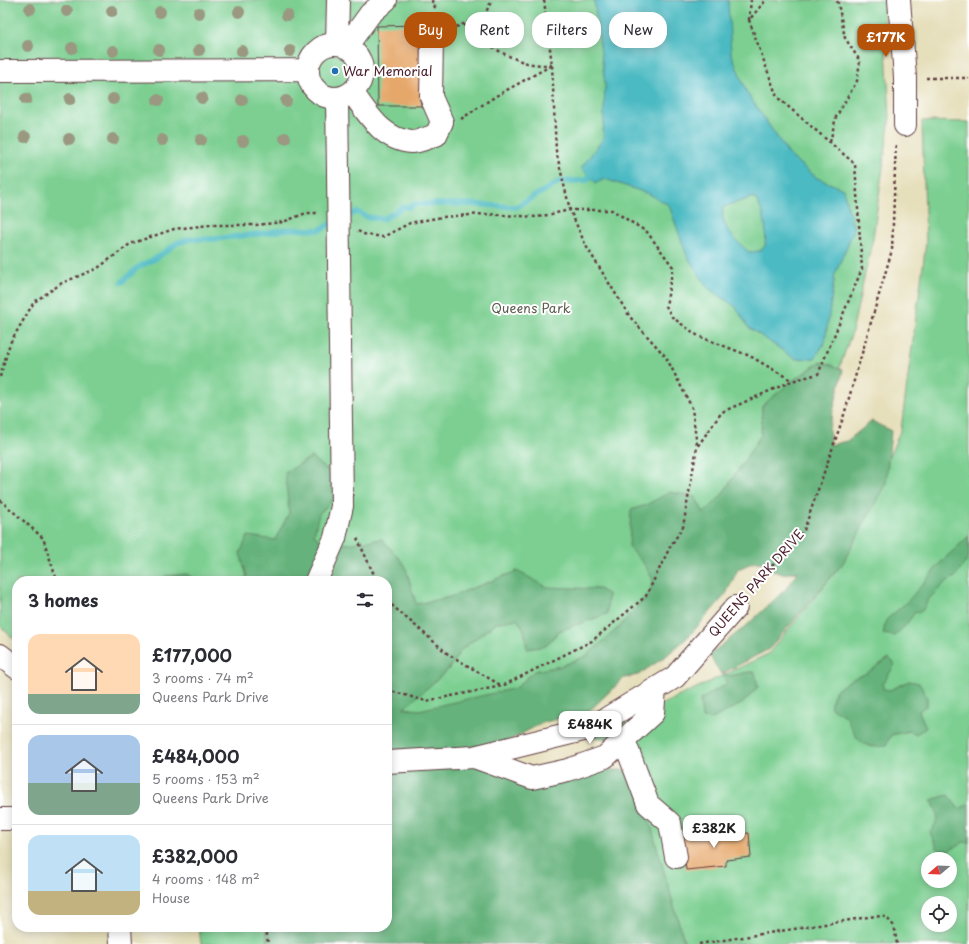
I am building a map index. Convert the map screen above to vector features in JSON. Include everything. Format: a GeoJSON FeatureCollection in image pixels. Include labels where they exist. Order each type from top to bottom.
{"type":"FeatureCollection","features":[{"type":"Feature","properties":{"kind":"street"},"geometry":{"type":"LineString","coordinates":[[338,0],[342,45]]}},
{"type":"Feature","properties":{"kind":"street"},"geometry":{"type":"LineString","coordinates":[[342,45],[370,14],[386,0]]}},
{"type":"Feature","properties":{"kind":"street"},"geometry":{"type":"LineString","coordinates":[[899,0],[905,77],[905,120]]}},
{"type":"Feature","properties":{"kind":"street"},"geometry":{"type":"LineString","coordinates":[[342,45],[356,53],[362,70],[359,84],[344,95],[325,96],[312,84],[308,70],[314,54],[322,48],[342,45]]}},
{"type":"Feature","properties":{"kind":"street"},"geometry":{"type":"LineString","coordinates":[[344,95],[377,126],[393,138],[413,142],[436,135],[442,122],[431,96],[432,48]]}},
{"type":"Feature","properties":{"kind":"street"},"geometry":{"type":"LineString","coordinates":[[0,71],[308,70]]}},
{"type":"Feature","properties":{"kind":"street"},"geometry":{"type":"LineString","coordinates":[[318,576],[335,538],[342,506],[338,172],[344,95]]}},
{"type":"Feature","properties":{"kind":"street","name":"QUEENS PARK DRIVE"},"geometry":{"type":"LineString","coordinates":[[392,762],[474,757],[591,728],[675,677],[736,607]]}},
{"type":"Feature","properties":{"kind":"street"},"geometry":{"type":"LineString","coordinates":[[0,655],[12,664]]}},
{"type":"Feature","properties":{"kind":"street"},"geometry":{"type":"LineString","coordinates":[[474,757],[532,778],[568,770],[605,758],[653,713],[655,689]]}},
{"type":"Feature","properties":{"kind":"street"},"geometry":{"type":"LineString","coordinates":[[591,728],[605,758]]}},
{"type":"Feature","properties":{"kind":"street"},"geometry":{"type":"LineString","coordinates":[[624,740],[648,804],[670,823],[676,857]]}},
{"type":"Feature","properties":{"kind":"street"},"geometry":{"type":"LineString","coordinates":[[0,819],[12,819]]}},
{"type":"Feature","properties":{"kind":"street"},"geometry":{"type":"LineString","coordinates":[[120,932],[121,944]]}},
{"type":"Feature","properties":{"kind":"path"},"geometry":{"type":"LineString","coordinates":[[432,0],[437,12]]}},
{"type":"Feature","properties":{"kind":"path"},"geometry":{"type":"LineString","coordinates":[[457,23],[464,24],[484,16],[492,0]]}},
{"type":"Feature","properties":{"kind":"path"},"geometry":{"type":"LineString","coordinates":[[392,692],[426,702],[502,686],[592,641],[646,596],[670,547],[683,526],[697,447],[692,408],[666,357],[630,316],[586,246],[570,210],[556,151],[552,65],[544,0]]}},
{"type":"Feature","properties":{"kind":"path"},"geometry":{"type":"LineString","coordinates":[[697,447],[722,412],[792,381],[818,374],[862,269],[855,164],[777,97],[749,20],[750,0]]}},
{"type":"Feature","properties":{"kind":"path"},"geometry":{"type":"LineString","coordinates":[[749,20],[766,0]]}},
{"type":"Feature","properties":{"kind":"path"},"geometry":{"type":"LineString","coordinates":[[830,142],[836,117],[857,81],[860,61],[845,38],[838,3],[836,0]]}},
{"type":"Feature","properties":{"kind":"path"},"geometry":{"type":"LineString","coordinates":[[464,24],[476,36],[500,52],[528,63],[552,65]]}},
{"type":"Feature","properties":{"kind":"path"},"geometry":{"type":"LineString","coordinates":[[436,135],[496,96],[552,65]]}},
{"type":"Feature","properties":{"kind":"path"},"geometry":{"type":"LineString","coordinates":[[905,77],[969,78]]}},
{"type":"Feature","properties":{"kind":"path","name":"QUEENS PARK DRIVE"},"geometry":{"type":"LineString","coordinates":[[736,607],[804,530],[839,429],[892,250],[897,124],[905,120]]}},
{"type":"Feature","properties":{"kind":"path"},"geometry":{"type":"LineString","coordinates":[[357,230],[363,234],[383,237],[410,223],[442,217],[484,214],[538,217],[570,210],[612,210],[647,232],[674,267],[666,306],[672,317],[698,336],[750,356],[792,381]]}},
{"type":"Feature","properties":{"kind":"path"},"geometry":{"type":"LineString","coordinates":[[0,377],[10,343],[34,302],[62,283],[98,268],[130,244],[174,229],[210,225],[284,222],[306,213],[320,213]]}},
{"type":"Feature","properties":{"kind":"path"},"geometry":{"type":"LineString","coordinates":[[0,500],[44,538],[55,576]]}},
{"type":"Feature","properties":{"kind":"path"},"geometry":{"type":"LineString","coordinates":[[354,534],[375,576]]}},
{"type":"Feature","properties":{"kind":"path"},"geometry":{"type":"LineString","coordinates":[[392,605],[448,654],[502,686]]}},
{"type":"Feature","properties":{"kind":"path"},"geometry":{"type":"LineString","coordinates":[[699,944],[875,916],[886,917],[894,926],[897,944]]}},
{"type":"Feature","properties":{"kind":"path"},"geometry":{"type":"LineString","coordinates":[[267,932],[268,944]]}},
{"type":"Feature","properties":{"kind":"green space","name":"Queens Park"},"geometry":{"type":"Polygon","coordinates":[[[0,0],[883,0],[890,117],[873,238],[852,332],[831,392],[704,604],[392,751],[392,576],[12,576],[12,637],[0,626],[0,0]]]}},
{"type":"Feature","properties":{"kind":"green space"},"geometry":{"type":"Polygon","coordinates":[[[922,121],[969,122],[969,944],[884,944],[883,941],[883,944],[685,944],[624,740],[593,737],[768,654],[843,563],[901,429],[926,243],[922,121]]]}},
{"type":"Feature","properties":{"kind":"green space"},"geometry":{"type":"Polygon","coordinates":[[[820,362],[843,370],[829,428],[830,445],[847,441],[872,421],[891,431],[886,483],[843,563],[769,649],[723,673],[729,676],[755,672],[758,687],[743,703],[712,719],[702,718],[700,700],[727,683],[709,655],[745,627],[786,589],[798,571],[782,573],[770,569],[761,562],[754,562],[738,569],[726,594],[688,637],[666,656],[638,675],[624,678],[589,711],[542,723],[506,742],[431,753],[392,754],[392,576],[247,576],[240,553],[248,536],[275,540],[289,513],[285,473],[311,457],[331,473],[334,499],[319,514],[314,534],[320,541],[344,544],[382,539],[405,565],[416,604],[450,597],[517,571],[547,587],[599,589],[608,594],[607,614],[559,631],[546,646],[527,649],[524,630],[517,619],[496,623],[461,650],[448,670],[404,708],[419,710],[516,688],[534,671],[561,666],[586,656],[618,628],[650,592],[653,580],[644,564],[629,547],[631,510],[646,505],[670,492],[695,497],[704,513],[721,496],[761,435],[762,406],[792,381],[820,362]]]}},
{"type":"Feature","properties":{"kind":"green space"},"geometry":{"type":"Polygon","coordinates":[[[969,536],[969,556],[955,577],[946,582],[929,599],[922,611],[915,612],[906,625],[894,636],[883,634],[886,620],[908,601],[942,561],[969,536]]]}},
{"type":"Feature","properties":{"kind":"green space"},"geometry":{"type":"Polygon","coordinates":[[[186,574],[190,576],[166,576],[186,574]]]}},
{"type":"Feature","properties":{"kind":"green space"},"geometry":{"type":"Polygon","coordinates":[[[889,658],[895,664],[883,684],[883,689],[890,690],[909,681],[919,683],[927,697],[927,705],[919,711],[926,728],[916,734],[910,731],[891,735],[886,745],[871,747],[860,741],[856,736],[847,717],[830,707],[835,691],[850,680],[867,673],[889,658]]]}},
{"type":"Feature","properties":{"kind":"green space"},"geometry":{"type":"Polygon","coordinates":[[[474,757],[532,778],[568,770],[635,770],[685,944],[268,944],[267,932],[392,932],[392,764],[474,757]]]}},
{"type":"Feature","properties":{"kind":"green space"},"geometry":{"type":"Polygon","coordinates":[[[948,795],[959,809],[969,804],[969,843],[964,842],[949,851],[938,850],[930,832],[937,820],[936,809],[931,800],[948,795]]]}},
{"type":"Feature","properties":{"kind":"green space"},"geometry":{"type":"Polygon","coordinates":[[[200,932],[267,932],[268,944],[201,944],[200,932]]]}},
{"type":"Feature","properties":{"kind":"water"},"geometry":{"type":"Polygon","coordinates":[[[594,0],[728,0],[731,53],[747,93],[790,156],[817,178],[843,189],[854,230],[835,274],[825,342],[815,358],[795,359],[748,327],[736,307],[708,288],[687,256],[669,205],[649,194],[605,179],[596,183],[581,168],[603,139],[605,84],[600,48],[601,12],[596,12],[594,0]],[[754,197],[723,207],[726,227],[734,238],[749,252],[760,251],[765,246],[766,233],[761,209],[754,197]]]}},
{"type":"Feature","properties":{"kind":"building"},"geometry":{"type":"Polygon","coordinates":[[[404,25],[404,48],[420,48],[421,106],[378,106],[377,26],[404,25]]]}},
{"type":"Feature","properties":{"kind":"building"},"geometry":{"type":"Polygon","coordinates":[[[726,830],[726,835],[749,833],[751,857],[726,860],[726,866],[686,870],[682,834],[726,830]]]}},
{"type":"Feature","properties":{"kind":"waterway"},"geometry":{"type":"LineString","coordinates":[[347,216],[357,212],[367,217],[383,219],[403,207],[410,207],[415,204],[468,204],[516,207],[559,182],[587,180],[590,176]]}},
{"type":"Feature","properties":{"kind":"waterway"},"geometry":{"type":"LineString","coordinates":[[122,282],[137,268],[158,257],[177,243],[191,239],[215,239],[287,229],[319,230],[331,224]]}},
{"type":"Feature","properties":{"kind":"place","name":"War Memorial"},"geometry":{"type":"Point","coordinates":[335,71]}}]}
